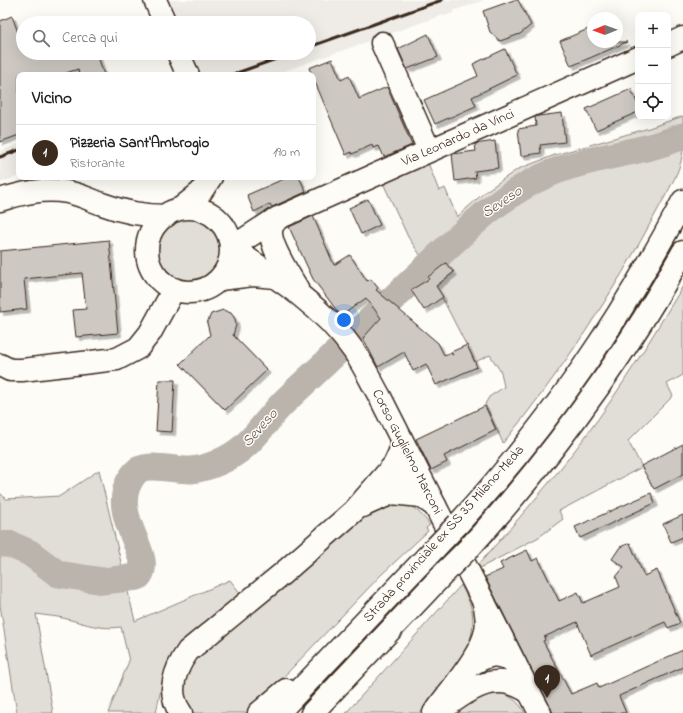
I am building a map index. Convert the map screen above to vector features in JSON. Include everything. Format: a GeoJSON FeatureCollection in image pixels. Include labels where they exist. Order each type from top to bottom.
{"type":"FeatureCollection","features":[{"type":"Feature","properties":{"kind":"main road"},"geometry":{"type":"LineString","coordinates":[[155,0],[162,16]]}},
{"type":"Feature","properties":{"kind":"main road"},"geometry":{"type":"LineString","coordinates":[[671,44],[683,38]]}},
{"type":"Feature","properties":{"kind":"main road"},"geometry":{"type":"LineString","coordinates":[[382,43],[429,150]]}},
{"type":"Feature","properties":{"kind":"main road","name":"Via Leonardo da Vinci"},"geometry":{"type":"LineString","coordinates":[[276,219],[635,59]]}},
{"type":"Feature","properties":{"kind":"main road"},"geometry":{"type":"LineString","coordinates":[[181,60],[187,72]]}},
{"type":"Feature","properties":{"kind":"main road"},"geometry":{"type":"LineString","coordinates":[[0,200],[19,194],[46,190],[68,192],[106,206],[145,216],[173,212],[200,210],[219,221],[228,234],[231,248],[226,270],[220,279],[199,291],[186,292],[174,289],[164,283],[155,274],[149,263],[148,251],[150,237],[156,225],[173,212],[201,192],[209,180]]}},
{"type":"Feature","properties":{"kind":"main road"},"geometry":{"type":"LineString","coordinates":[[215,180],[219,221]]}},
{"type":"Feature","properties":{"kind":"main road","name":"Strada provinciale ex SS 35 Milano-Meda"},"geometry":{"type":"LineString","coordinates":[[278,713],[458,524],[510,465],[575,381],[629,297],[683,201]]}},
{"type":"Feature","properties":{"kind":"main road"},"geometry":{"type":"LineString","coordinates":[[106,206],[134,230],[148,251]]}},
{"type":"Feature","properties":{"kind":"main road"},"geometry":{"type":"LineString","coordinates":[[219,221],[253,222],[276,219]]}},
{"type":"Feature","properties":{"kind":"main road"},"geometry":{"type":"LineString","coordinates":[[231,248],[276,219]]}},
{"type":"Feature","properties":{"kind":"main road"},"geometry":{"type":"LineString","coordinates":[[276,219],[270,229],[271,236],[281,260],[303,296]]}},
{"type":"Feature","properties":{"kind":"main road","name":"Corso Guglielmo Marconi"},"geometry":{"type":"LineString","coordinates":[[231,248],[277,277],[303,296],[340,333],[353,350],[401,439],[416,472],[435,506],[540,713]]}},
{"type":"Feature","properties":{"kind":"main road","name":"Strada provinciale ex SS 35 Milano-Meda"},"geometry":{"type":"LineString","coordinates":[[312,713],[470,547],[539,468],[580,415],[618,359],[683,252]]}},
{"type":"Feature","properties":{"kind":"main road"},"geometry":{"type":"LineString","coordinates":[[220,279],[253,275],[277,277]]}},
{"type":"Feature","properties":{"kind":"main road"},"geometry":{"type":"LineString","coordinates":[[0,365],[10,370],[22,370],[117,359],[138,348],[150,333],[174,289]]}},
{"type":"Feature","properties":{"kind":"main road"},"geometry":{"type":"LineString","coordinates":[[388,485],[400,452],[401,439]]}},
{"type":"Feature","properties":{"kind":"main road"},"geometry":{"type":"LineString","coordinates":[[181,713],[174,696],[174,682],[177,669],[188,651],[282,574],[354,511],[388,485],[409,482],[416,472]]}},
{"type":"Feature","properties":{"kind":"main road"},"geometry":{"type":"LineString","coordinates":[[388,485],[421,496],[435,506]]}},
{"type":"Feature","properties":{"kind":"main road"},"geometry":{"type":"LineString","coordinates":[[436,713],[479,649],[486,631],[487,618],[484,602]]}},
{"type":"Feature","properties":{"kind":"main road"},"geometry":{"type":"LineString","coordinates":[[259,713],[347,640]]}},
{"type":"Feature","properties":{"kind":"main road"},"geometry":{"type":"LineString","coordinates":[[469,666],[488,656],[496,655],[511,658],[504,674],[494,682]]}},
{"type":"Feature","properties":{"kind":"main road"},"geometry":{"type":"LineString","coordinates":[[330,713],[365,658]]}},
{"type":"Feature","properties":{"kind":"main road"},"geometry":{"type":"LineString","coordinates":[[436,713],[459,696],[479,685],[494,682],[510,683],[520,686],[530,693]]}},
{"type":"Feature","properties":{"kind":"shaded area"},"geometry":{"type":"Polygon","coordinates":[[[164,0],[484,0],[453,11],[454,13],[443,15],[316,60],[316,16],[172,16],[164,0]]]}},
{"type":"Feature","properties":{"kind":"shaded area"},"geometry":{"type":"Polygon","coordinates":[[[191,60],[316,60],[282,72],[196,72],[191,60]]]}},
{"type":"Feature","properties":{"kind":"shaded area"},"geometry":{"type":"Polygon","coordinates":[[[683,116],[683,126],[635,142],[573,158],[514,182],[478,208],[423,259],[408,237],[383,183],[428,163],[439,191],[445,188],[457,217],[486,191],[518,169],[555,155],[649,128],[683,116]]]}},
{"type":"Feature","properties":{"kind":"shaded area"},"geometry":{"type":"Polygon","coordinates":[[[16,145],[16,177],[0,183],[0,151],[16,145]]]}},
{"type":"Feature","properties":{"kind":"shaded area"},"geometry":{"type":"Polygon","coordinates":[[[683,147],[680,164],[674,180],[623,272],[566,360],[503,443],[485,404],[489,397],[504,387],[501,372],[490,355],[475,362],[436,286],[453,273],[446,263],[451,252],[514,200],[532,189],[588,167],[683,147]]]}},
{"type":"Feature","properties":{"kind":"shaded area"},"geometry":{"type":"Polygon","coordinates":[[[188,216],[201,218],[211,226],[219,236],[221,249],[219,262],[211,272],[201,280],[188,282],[175,280],[165,272],[157,262],[155,249],[157,236],[165,226],[175,218],[188,216]]]}},
{"type":"Feature","properties":{"kind":"shaded area"},"geometry":{"type":"Polygon","coordinates":[[[683,286],[683,375],[667,384],[673,396],[628,441],[642,467],[559,511],[563,519],[539,537],[480,568],[478,565],[546,486],[598,419],[636,363],[683,286]]]}},
{"type":"Feature","properties":{"kind":"shaded area"},"geometry":{"type":"Polygon","coordinates":[[[99,470],[135,621],[230,580],[241,594],[172,656],[164,674],[156,713],[108,713],[129,661],[121,627],[107,628],[87,625],[63,618],[36,614],[53,713],[17,713],[0,605],[0,493],[6,499],[60,496],[99,470]]]}},
{"type":"Feature","properties":{"kind":"shaded area"},"geometry":{"type":"Polygon","coordinates":[[[401,502],[414,508],[424,517],[430,525],[426,528],[428,531],[381,575],[251,711],[248,713],[194,713],[185,697],[184,683],[185,676],[199,654],[368,514],[380,507],[401,502]]]}},
{"type":"Feature","properties":{"kind":"shaded area"},"geometry":{"type":"Polygon","coordinates":[[[461,585],[472,611],[473,626],[470,640],[465,653],[457,666],[420,713],[346,713],[461,585]]]}},
{"type":"Feature","properties":{"kind":"shaded area"},"geometry":{"type":"Polygon","coordinates":[[[494,691],[512,698],[519,704],[525,713],[454,713],[462,705],[494,691]]]}},
{"type":"Feature","properties":{"kind":"building"},"geometry":{"type":"Polygon","coordinates":[[[518,0],[531,25],[520,34],[500,41],[490,32],[483,11],[518,0]]]}},
{"type":"Feature","properties":{"kind":"building"},"geometry":{"type":"Polygon","coordinates":[[[12,16],[16,27],[16,60],[99,60],[103,72],[78,72],[78,69],[69,72],[16,72],[16,136],[0,142],[0,21],[12,16]]]}},
{"type":"Feature","properties":{"kind":"building"},"geometry":{"type":"Polygon","coordinates":[[[587,30],[587,48],[613,48],[571,66],[560,41],[587,30]]]}},
{"type":"Feature","properties":{"kind":"building"},"geometry":{"type":"Polygon","coordinates":[[[428,34],[438,57],[407,69],[398,49],[428,34]]]}},
{"type":"Feature","properties":{"kind":"building"},"geometry":{"type":"Polygon","coordinates":[[[505,49],[517,75],[472,97],[476,106],[435,124],[424,100],[478,76],[473,64],[505,49]]]}},
{"type":"Feature","properties":{"kind":"building"},"geometry":{"type":"Polygon","coordinates":[[[332,59],[341,80],[349,76],[359,99],[387,87],[412,145],[384,157],[379,146],[373,148],[372,145],[352,154],[351,152],[346,155],[316,84],[316,72],[311,72],[309,68],[332,59]]]}},
{"type":"Feature","properties":{"kind":"building"},"geometry":{"type":"Polygon","coordinates":[[[631,89],[635,98],[635,113],[596,130],[586,109],[631,89]]]}},
{"type":"Feature","properties":{"kind":"building"},"geometry":{"type":"Polygon","coordinates":[[[562,113],[565,142],[540,145],[541,153],[521,156],[518,129],[536,126],[535,117],[562,113]]]}},
{"type":"Feature","properties":{"kind":"building"},"geometry":{"type":"Polygon","coordinates":[[[495,141],[498,168],[475,171],[476,178],[455,181],[452,154],[476,151],[475,144],[495,141]]]}},
{"type":"Feature","properties":{"kind":"building"},"geometry":{"type":"Polygon","coordinates":[[[281,180],[300,180],[306,192],[272,207],[270,204],[254,212],[247,195],[281,180]]]}},
{"type":"Feature","properties":{"kind":"building"},"geometry":{"type":"Polygon","coordinates":[[[368,199],[380,225],[361,234],[349,208],[368,199]]]}},
{"type":"Feature","properties":{"kind":"building"},"geometry":{"type":"Polygon","coordinates":[[[313,216],[334,265],[350,255],[367,281],[371,279],[378,288],[376,290],[438,343],[444,355],[450,353],[453,355],[451,352],[467,345],[477,367],[436,385],[426,364],[413,371],[404,352],[378,367],[363,338],[381,318],[366,298],[341,316],[313,279],[289,227],[313,216]]]}},
{"type":"Feature","properties":{"kind":"building"},"geometry":{"type":"Polygon","coordinates":[[[109,240],[118,333],[76,337],[73,310],[86,309],[82,273],[24,279],[27,309],[0,312],[0,251],[109,240]]]}},
{"type":"Feature","properties":{"kind":"building"},"geometry":{"type":"Polygon","coordinates":[[[446,263],[454,272],[436,286],[443,297],[424,310],[411,290],[429,279],[428,277],[446,263]]]}},
{"type":"Feature","properties":{"kind":"building"},"geometry":{"type":"Polygon","coordinates":[[[223,310],[231,313],[235,319],[236,325],[233,335],[267,370],[225,410],[180,364],[210,335],[207,323],[211,314],[223,310]]]}},
{"type":"Feature","properties":{"kind":"building"},"geometry":{"type":"Polygon","coordinates":[[[159,380],[175,380],[172,432],[156,431],[159,380]]]}},
{"type":"Feature","properties":{"kind":"building"},"geometry":{"type":"Polygon","coordinates":[[[485,406],[496,430],[444,456],[447,462],[431,470],[416,439],[485,406]]]}},
{"type":"Feature","properties":{"kind":"building"},"geometry":{"type":"Polygon","coordinates":[[[683,444],[683,474],[654,489],[641,466],[683,444]]]}},
{"type":"Feature","properties":{"kind":"building"},"geometry":{"type":"Polygon","coordinates":[[[651,493],[655,503],[580,538],[575,527],[651,493]]]}},
{"type":"Feature","properties":{"kind":"building"},"geometry":{"type":"Polygon","coordinates":[[[683,515],[683,537],[671,542],[663,524],[683,515]]]}},
{"type":"Feature","properties":{"kind":"building"},"geometry":{"type":"Polygon","coordinates":[[[630,543],[644,576],[657,570],[680,623],[668,628],[665,622],[591,655],[577,622],[544,637],[545,640],[543,641],[571,694],[597,683],[599,688],[683,650],[683,667],[619,696],[626,713],[553,713],[485,577],[503,569],[500,563],[527,550],[532,561],[538,558],[559,601],[578,592],[583,603],[620,587],[616,577],[624,567],[612,559],[620,547],[630,543]]]}},
{"type":"Feature","properties":{"kind":"waterway","name":"Seveso"},"geometry":{"type":"LineString","coordinates":[[357,332],[475,222],[489,210],[519,190],[534,181],[567,167],[651,147],[683,136]]}},
{"type":"Feature","properties":{"kind":"waterway","name":"Seveso"},"geometry":{"type":"LineString","coordinates":[[0,544],[9,544],[30,553],[58,574],[103,581],[138,577],[142,568],[141,557],[127,518],[124,503],[126,488],[135,473],[140,469],[153,467],[185,470],[198,469],[210,466],[228,458],[246,445],[281,405],[340,349]]}},
{"type":"Feature","properties":{"kind":"railway"},"geometry":{"type":"LineString","coordinates":[[316,45],[442,0]]}},
{"type":"Feature","properties":{"kind":"railway"},"geometry":{"type":"LineString","coordinates":[[239,72],[273,60]]}},
{"type":"Feature","properties":{"kind":"railway"},"geometry":{"type":"LineString","coordinates":[[0,157],[16,151]]}},
{"type":"Feature","properties":{"kind":"place","name":"Pizzeria Sant'Ambrogio"},"geometry":{"type":"Point","coordinates":[547,698]}}]}
